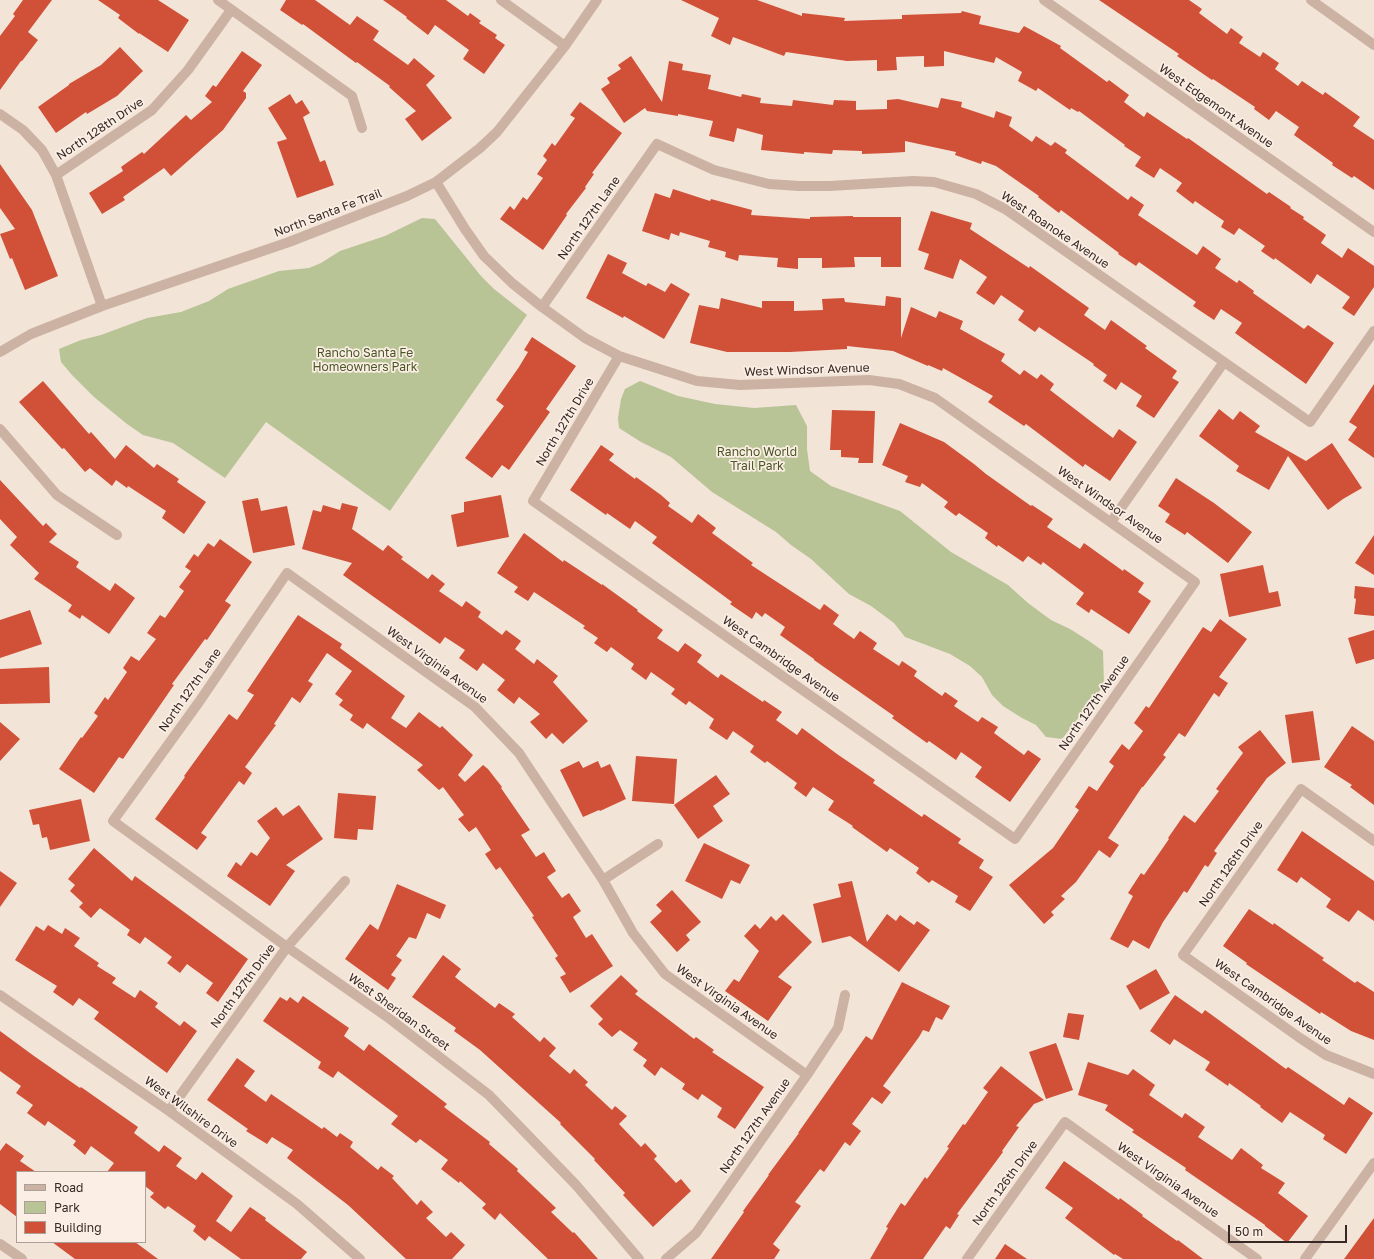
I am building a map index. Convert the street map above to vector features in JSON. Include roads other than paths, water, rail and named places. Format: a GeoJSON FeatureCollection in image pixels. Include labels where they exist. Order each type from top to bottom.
{"type":"FeatureCollection","features":[{"type":"Feature","properties":{"kind":"street"},"geometry":{"type":"LineString","coordinates":[[218,0],[352,96],[362,128]]}},
{"type":"Feature","properties":{"kind":"street"},"geometry":{"type":"LineString","coordinates":[[501,0],[565,46]]}},
{"type":"Feature","properties":{"kind":"street","name":"North Santa Fe Trail"},"geometry":{"type":"LineString","coordinates":[[0,352],[30,334],[102,306],[289,242],[407,196],[436,182],[480,148],[497,132],[565,46],[597,0]]}},
{"type":"Feature","properties":{"kind":"street","name":"West Edgemont Avenue"},"geometry":{"type":"LineString","coordinates":[[1044,0],[1374,232]]}},
{"type":"Feature","properties":{"kind":"street"},"geometry":{"type":"LineString","coordinates":[[1311,0],[1374,45]]}},
{"type":"Feature","properties":{"kind":"street","name":"North 128th Drive"},"geometry":{"type":"LineString","coordinates":[[56,175],[152,110],[188,70],[231,10]]}},
{"type":"Feature","properties":{"kind":"street"},"geometry":{"type":"LineString","coordinates":[[0,114],[23,130],[42,150],[56,175],[102,306]]}},
{"type":"Feature","properties":{"kind":"street","name":"North 127th Lane"},"geometry":{"type":"LineString","coordinates":[[542,307],[656,144]]}},
{"type":"Feature","properties":{"kind":"street","name":"West Roanoke Avenue"},"geometry":{"type":"LineString","coordinates":[[656,144],[714,170],[768,184],[830,186],[913,181],[953,187],[976,194],[1005,209],[1310,422],[1374,331]]}},
{"type":"Feature","properties":{"kind":"street","name":"West Windsor Avenue"},"geometry":{"type":"LineString","coordinates":[[436,182],[465,229],[484,256],[512,283],[585,338],[619,356],[697,381],[740,385],[869,380],[899,384],[935,398],[1195,582]]}},
{"type":"Feature","properties":{"kind":"street","name":"North 127th Drive"},"geometry":{"type":"LineString","coordinates":[[533,501],[619,356]]}},
{"type":"Feature","properties":{"kind":"street"},"geometry":{"type":"LineString","coordinates":[[1111,522],[1224,362]]}},
{"type":"Feature","properties":{"kind":"street"},"geometry":{"type":"LineString","coordinates":[[0,429],[57,495],[117,535]]}},
{"type":"Feature","properties":{"kind":"street","name":"West Cambridge Avenue"},"geometry":{"type":"LineString","coordinates":[[533,501],[1015,839]]}},
{"type":"Feature","properties":{"kind":"street","name":"North 127th Lane"},"geometry":{"type":"LineString","coordinates":[[113,821],[199,702],[287,573]]}},
{"type":"Feature","properties":{"kind":"street","name":"West Virginia Avenue"},"geometry":{"type":"LineString","coordinates":[[287,573],[475,707],[519,753],[603,880],[633,933],[665,974],[807,1075]]}},
{"type":"Feature","properties":{"kind":"street","name":"North 127th Avenue"},"geometry":{"type":"LineString","coordinates":[[1015,839],[1195,582]]}},
{"type":"Feature","properties":{"kind":"street","name":"North 126th Drive"},"geometry":{"type":"LineString","coordinates":[[1183,955],[1301,788],[1374,841]]}},
{"type":"Feature","properties":{"kind":"street","name":"West Sheridan Street"},"geometry":{"type":"LineString","coordinates":[[113,821],[287,947],[390,1019],[489,1095],[576,1185],[639,1259]]}},
{"type":"Feature","properties":{"kind":"street"},"geometry":{"type":"LineString","coordinates":[[603,880],[658,844]]}},
{"type":"Feature","properties":{"kind":"street","name":"North 127th Drive"},"geometry":{"type":"LineString","coordinates":[[169,1111],[287,947],[345,881]]}},
{"type":"Feature","properties":{"kind":"street","name":"West Cambridge Avenue"},"geometry":{"type":"LineString","coordinates":[[1183,955],[1326,1055],[1374,1074]]}},
{"type":"Feature","properties":{"kind":"street","name":"West Wilshire Drive"},"geometry":{"type":"LineString","coordinates":[[0,995],[169,1111],[297,1204],[360,1259]]}},
{"type":"Feature","properties":{"kind":"street","name":"North 127th Avenue"},"geometry":{"type":"LineString","coordinates":[[666,1259],[696,1233],[807,1075],[838,1028],[845,995]]}},
{"type":"Feature","properties":{"kind":"street","name":"West Virginia Avenue"},"geometry":{"type":"LineString","coordinates":[[1065,1122],[1257,1259]]}},
{"type":"Feature","properties":{"kind":"street","name":"North 126th Drive"},"geometry":{"type":"LineString","coordinates":[[966,1259],[1065,1122]]}},
{"type":"Feature","properties":{"kind":"street"},"geometry":{"type":"LineString","coordinates":[[1306,1259],[1374,1164]]}},
{"type":"Feature","properties":{"kind":"street"},"geometry":{"type":"LineString","coordinates":[[0,1244],[22,1259]]}},
{"type":"Feature","properties":{"kind":"park label","name":"Rancho Santa Fe Homeowners Park"},"geometry":{"type":"Point","coordinates":[365,360]}},
{"type":"Feature","properties":{"kind":"park label","name":"Rancho World Trail Park"},"geometry":{"type":"Point","coordinates":[757,459]}}]}
